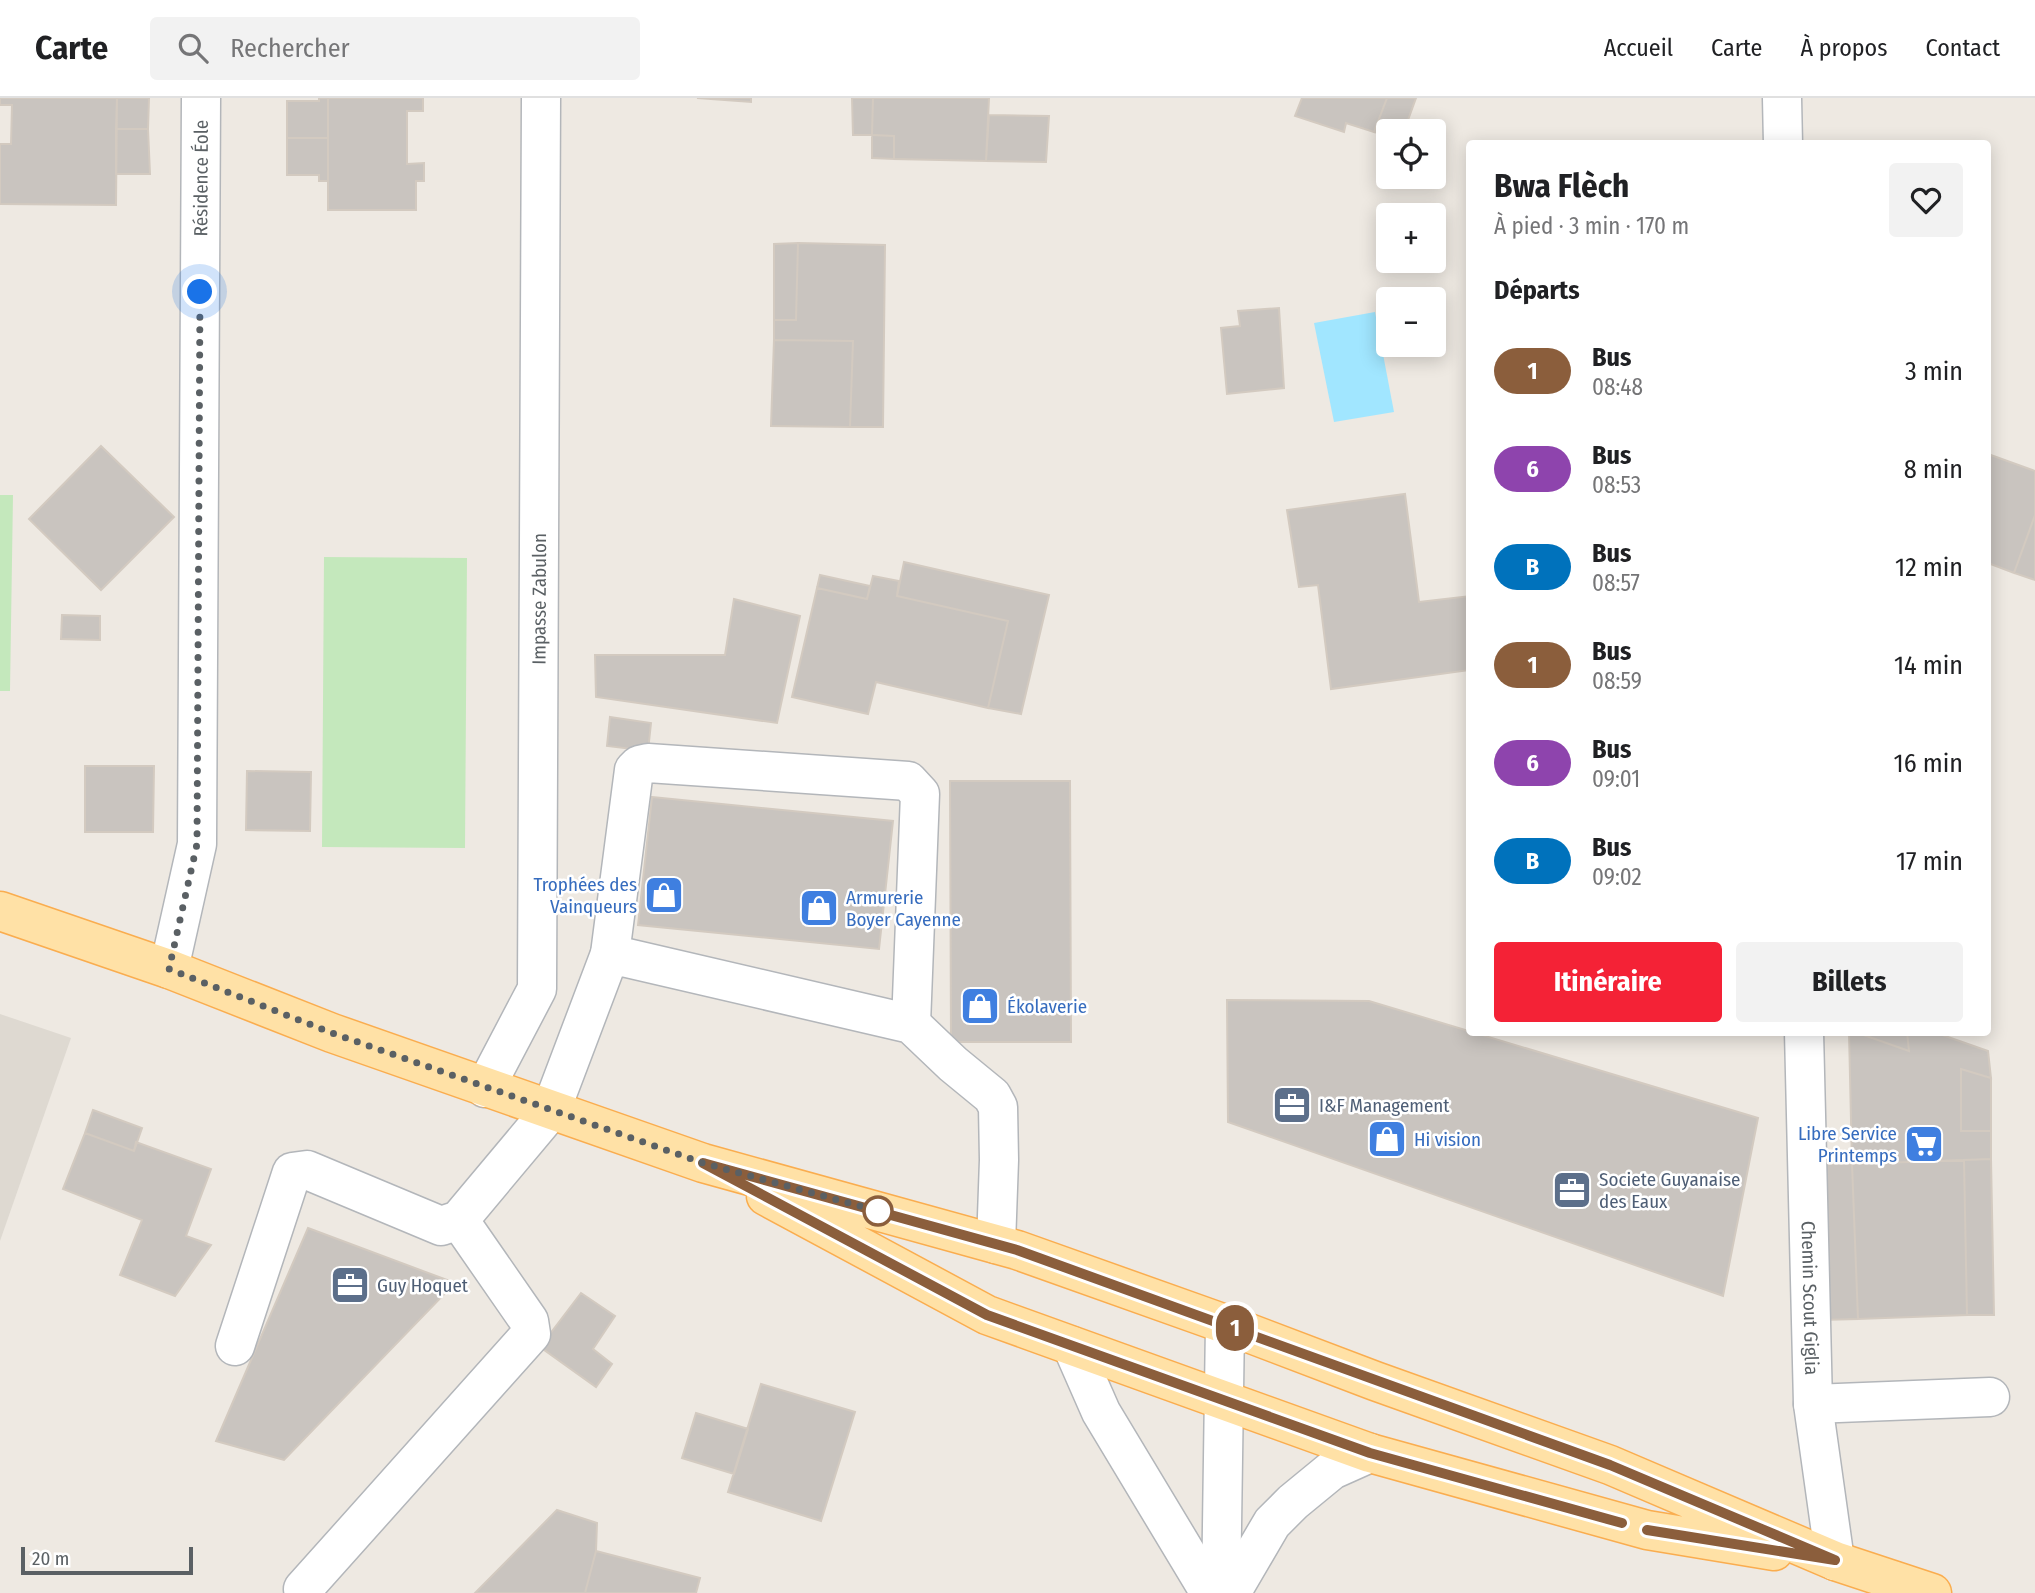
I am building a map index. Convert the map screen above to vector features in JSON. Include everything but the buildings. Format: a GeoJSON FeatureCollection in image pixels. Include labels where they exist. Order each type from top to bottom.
{"type":"FeatureCollection","features":[{"type":"Feature","properties":{"kind":"main road"},"geometry":{"type":"LineString","coordinates":[[0,911],[169,969],[332,1033],[703,1163],[1017,1250],[1610,1465],[1835,1560],[1932,1593]]}},
{"type":"Feature","properties":{"kind":"main road"},"geometry":{"type":"LineString","coordinates":[[703,1163],[987,1315],[1370,1453],[1647,1530],[1835,1560]]}},
{"type":"Feature","properties":{"kind":"street","name":"Résidence Éole"},"geometry":{"type":"LineString","coordinates":[[169,969],[197,844],[201,98]]}},
{"type":"Feature","properties":{"kind":"street","name":"Impasse Zabulon"},"geometry":{"type":"LineString","coordinates":[[485,1087],[537,989],[541,98]]}},
{"type":"Feature","properties":{"kind":"street"},"geometry":{"type":"LineString","coordinates":[[1782,98],[1783,140]]}},
{"type":"Feature","properties":{"kind":"street"},"geometry":{"type":"LineString","coordinates":[[234,1346],[292,1172],[307,1170],[441,1226],[459,1220],[551,1110],[610,954],[634,770],[639,765],[648,763],[908,781],[920,794],[911,1024]]}},
{"type":"Feature","properties":{"kind":"street"},"geometry":{"type":"LineString","coordinates":[[610,954],[911,1024],[992,1096],[998,1107],[996,1244]]}},
{"type":"Feature","properties":{"kind":"street","name":"Chemin Scout Giglia"},"geometry":{"type":"LineString","coordinates":[[1804,1036],[1813,1404],[1835,1560]]}},
{"type":"Feature","properties":{"kind":"street"},"geometry":{"type":"LineString","coordinates":[[303,1589],[531,1335],[529,1321],[459,1220]]}},
{"type":"Feature","properties":{"kind":"street"},"geometry":{"type":"LineString","coordinates":[[1221,1593],[1225,1324]]}},
{"type":"Feature","properties":{"kind":"street"},"geometry":{"type":"LineString","coordinates":[[1072,1346],[1101,1412],[1210,1593]]}},
{"type":"Feature","properties":{"kind":"street"},"geometry":{"type":"LineString","coordinates":[[1813,1404],[1990,1397]]}},
{"type":"Feature","properties":{"kind":"street"},"geometry":{"type":"LineString","coordinates":[[1231,1593],[1272,1524],[1293,1502],[1332,1470],[1370,1453]]}},
{"type":"Feature","properties":{"kind":"shaded area"},"geometry":{"type":"Polygon","coordinates":[[[0,1014],[71,1038],[0,1241],[0,1014]]]}},
{"type":"Feature","properties":{"kind":"green space"},"geometry":{"type":"Polygon","coordinates":[[[0,495],[13,495],[10,691],[0,691],[0,495]]]}},
{"type":"Feature","properties":{"kind":"green space"},"geometry":{"type":"Polygon","coordinates":[[[324,557],[467,558],[465,848],[322,847],[324,557]]]}},
{"type":"Feature","properties":{"kind":"water"},"geometry":{"type":"Polygon","coordinates":[[[1375,312],[1376,357],[1384,357],[1394,412],[1334,422],[1314,323],[1375,312]]]}},
{"type":"Feature","properties":{"kind":"bus line","name":"1"},"geometry":{"type":"LineString","coordinates":[[1622,1523],[1370,1453],[987,1315],[703,1163],[1017,1250],[1610,1465],[1835,1560],[1647,1530]]}},
{"type":"Feature","properties":{"kind":"place","name":"Trophées des Vainqueurs"},"geometry":{"type":"Point","coordinates":[664,895]}},
{"type":"Feature","properties":{"kind":"place","name":"Armurerie Boyer Cayenne"},"geometry":{"type":"Point","coordinates":[819,908]}},
{"type":"Feature","properties":{"kind":"place","name":"Ékolaverie"},"geometry":{"type":"Point","coordinates":[980,1006]}},
{"type":"Feature","properties":{"kind":"place","name":"I&F Management"},"geometry":{"type":"Point","coordinates":[1292,1105]}},
{"type":"Feature","properties":{"kind":"place","name":"Hi vision"},"geometry":{"type":"Point","coordinates":[1387,1139]}},
{"type":"Feature","properties":{"kind":"place","name":"Libre Service Printemps"},"geometry":{"type":"Point","coordinates":[1924,1144]}},
{"type":"Feature","properties":{"kind":"place","name":"Societe Guyanaise des Eaux"},"geometry":{"type":"Point","coordinates":[1572,1190]}},
{"type":"Feature","properties":{"kind":"place","name":"Guy Hoquet"},"geometry":{"type":"Point","coordinates":[350,1285]}},
{"type":"Feature","properties":{"kind":"route"},"geometry":{"type":"LineString","coordinates":[[200,292],[197,844],[169,969],[332,1033],[703,1163],[889,1214],[878,1211]]}}]}
